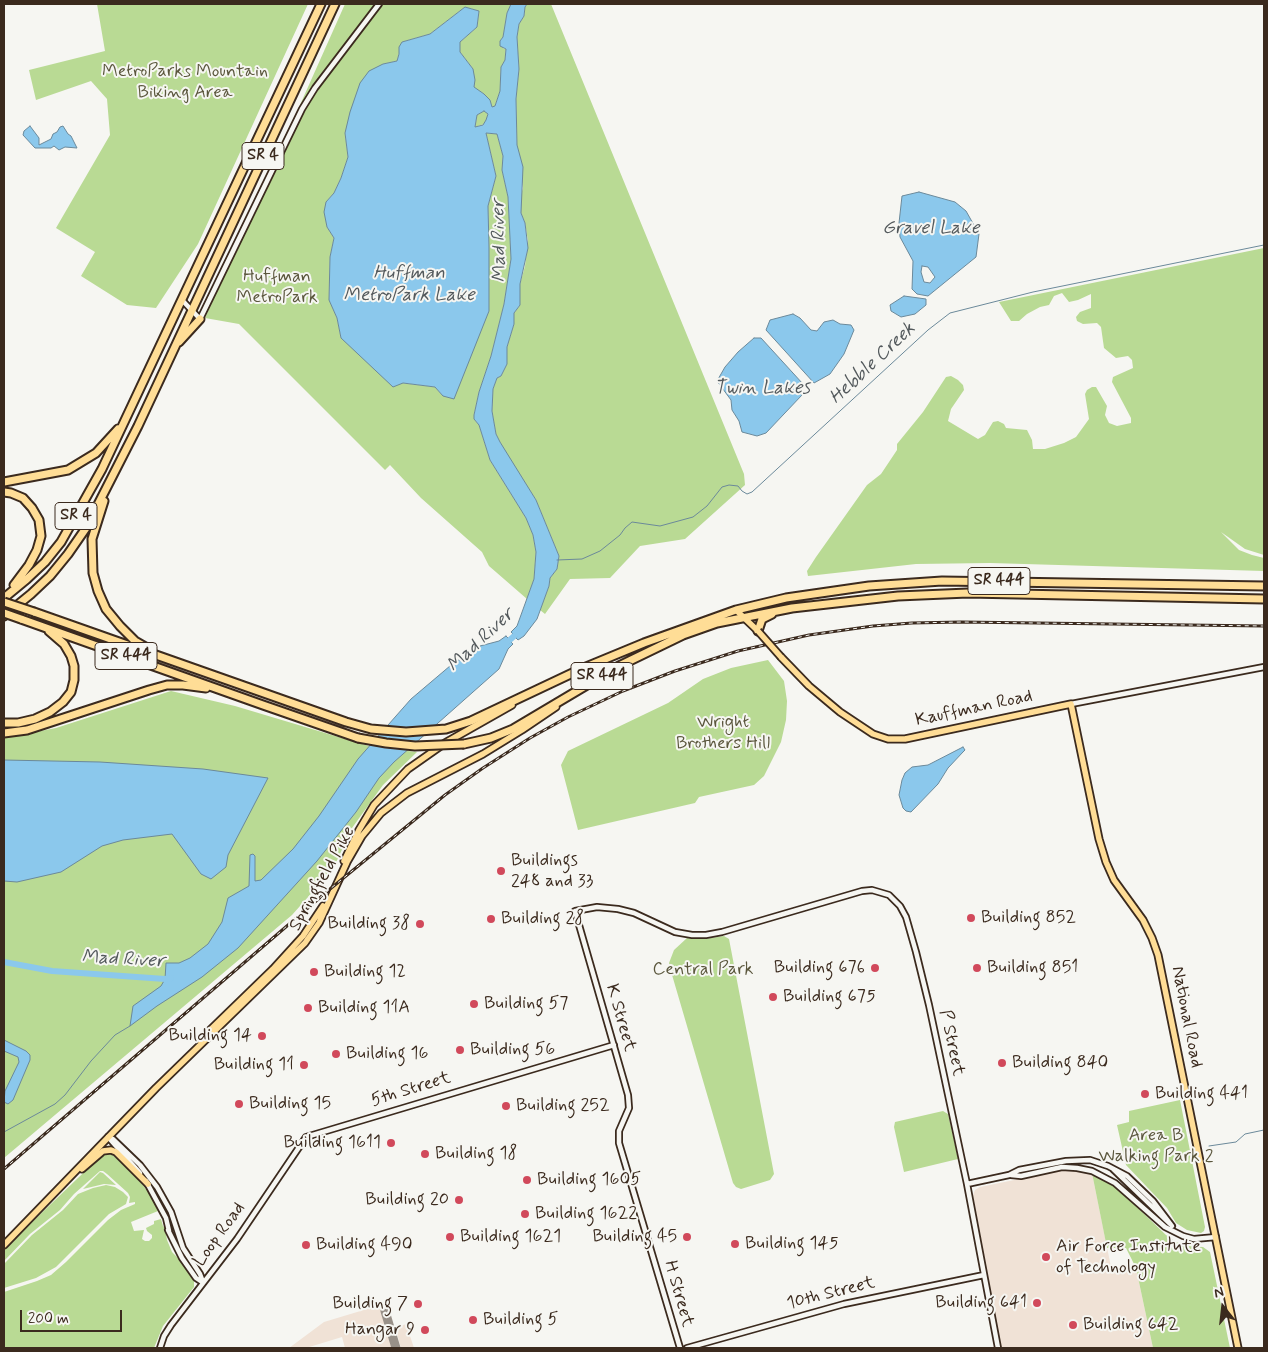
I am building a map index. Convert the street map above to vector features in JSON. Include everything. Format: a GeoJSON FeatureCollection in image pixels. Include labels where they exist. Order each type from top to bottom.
{"type":"FeatureCollection","features":[{"type":"Feature","properties":{"kind":"highway","name":"SR 4"},"geometry":{"type":"LineString","coordinates":[[4,596],[27,579],[45,562],[60,542],[102,469],[321,4]]}},
{"type":"Feature","properties":{"kind":"highway","name":"SR 4"},"geometry":{"type":"LineString","coordinates":[[4,616],[50,576],[86,528],[114,474],[335,4]]}},
{"type":"Feature","properties":{"kind":"highway"},"geometry":{"type":"LineString","coordinates":[[172,350],[200,319]]}},
{"type":"Feature","properties":{"kind":"highway"},"geometry":{"type":"LineString","coordinates":[[4,482],[68,470],[82,463],[101,448],[126,418]]}},
{"type":"Feature","properties":{"kind":"highway"},"geometry":{"type":"LineString","coordinates":[[114,474],[92,539],[93,573],[106,609],[135,641],[160,656]]}},
{"type":"Feature","properties":{"kind":"highway"},"geometry":{"type":"LineString","coordinates":[[4,492],[23,498],[32,508],[39,520],[40,536],[37,550],[29,565],[19,581],[4,596]]}},
{"type":"Feature","properties":{"kind":"highway","name":"SR 444"},"geometry":{"type":"LineString","coordinates":[[4,602],[310,710],[371,729],[418,732],[463,724],[491,713],[571,674],[644,643],[736,610],[770,601],[816,593],[869,586],[942,581],[1264,586]]}},
{"type":"Feature","properties":{"kind":"highway","name":"SR 444"},"geometry":{"type":"LineString","coordinates":[[4,616],[21,619],[358,738],[415,746],[464,744],[497,736],[513,729],[636,656],[667,642],[701,628],[792,608],[898,596],[968,593],[1264,599]]}},
{"type":"Feature","properties":{"kind":"highway"},"geometry":{"type":"LineString","coordinates":[[758,632],[761,622],[767,615],[834,602]]}},
{"type":"Feature","properties":{"kind":"highway"},"geometry":{"type":"LineString","coordinates":[[4,723],[18,724],[35,720],[50,712],[64,702],[71,692],[74,680],[72,656],[64,644],[53,633],[21,619]]}},
{"type":"Feature","properties":{"kind":"highway"},"geometry":{"type":"LineString","coordinates":[[4,733],[27,730],[167,685],[183,685],[231,694]]}},
{"type":"Feature","properties":{"kind":"main road","name":"Kauffman Road"},"geometry":{"type":"LineString","coordinates":[[736,610],[745,617],[809,686],[840,712],[873,734],[888,739],[905,739],[1071,704]]}},
{"type":"Feature","properties":{"kind":"main road","name":"Springfield Pike"},"geometry":{"type":"LineString","coordinates":[[197,1047],[205,1035],[279,962],[315,920],[329,895],[359,830],[374,805],[394,782],[417,762],[445,743],[571,674]]}},
{"type":"Feature","properties":{"kind":"main road","name":"Springfield Pike"},"geometry":{"type":"LineString","coordinates":[[4,1245],[197,1047],[246,1002],[305,943],[313,932],[354,849],[382,813],[412,790],[483,754],[522,730],[591,682]]}},
{"type":"Feature","properties":{"kind":"main road","name":"National Road"},"geometry":{"type":"LineString","coordinates":[[1071,704],[1099,839],[1106,862],[1114,880],[1143,920],[1158,955],[1238,1348]]}},
{"type":"Feature","properties":{"kind":"main road"},"geometry":{"type":"LineString","coordinates":[[58,1190],[103,1151],[108,1150],[116,1152],[148,1184]]}},
{"type":"Feature","properties":{"kind":"street"},"geometry":{"type":"LineString","coordinates":[[182,300],[200,319],[302,108],[379,4]]}},
{"type":"Feature","properties":{"kind":"street","name":"Kauffman Road"},"geometry":{"type":"LineString","coordinates":[[1071,704],[1264,667]]}},
{"type":"Feature","properties":{"kind":"street","name":"P Street"},"geometry":{"type":"LineString","coordinates":[[575,911],[597,907],[618,909],[641,916],[668,930],[700,935],[722,932],[862,891],[872,890],[889,896],[902,909],[916,952],[929,1005],[967,1184],[998,1348]]}},
{"type":"Feature","properties":{"kind":"street","name":"K Street"},"geometry":{"type":"LineString","coordinates":[[575,911],[629,1101],[629,1108],[618,1131]]}},
{"type":"Feature","properties":{"kind":"street","name":"5th Street"},"geometry":{"type":"LineString","coordinates":[[304,1139],[310,1135],[614,1045]]}},
{"type":"Feature","properties":{"kind":"street","name":"H Street"},"geometry":{"type":"LineString","coordinates":[[618,1131],[620,1147],[680,1348]]}},
{"type":"Feature","properties":{"kind":"street"},"geometry":{"type":"LineString","coordinates":[[108,1137],[148,1184],[164,1214],[165,1224],[185,1263],[196,1278],[203,1282]]}},
{"type":"Feature","properties":{"kind":"street"},"geometry":{"type":"LineString","coordinates":[[108,1137],[113,1139],[128,1153],[157,1186],[171,1212],[183,1248],[203,1282]]}},
{"type":"Feature","properties":{"kind":"street","name":"Loop Road"},"geometry":{"type":"LineString","coordinates":[[160,1348],[164,1336],[171,1325],[242,1232],[304,1139]]}},
{"type":"Feature","properties":{"kind":"street"},"geometry":{"type":"LineString","coordinates":[[967,1184],[1009,1175],[1020,1170],[1073,1160],[1090,1160],[1112,1168],[1149,1199],[1180,1234]]}},
{"type":"Feature","properties":{"kind":"street"},"geometry":{"type":"LineString","coordinates":[[1009,1175],[1021,1176],[1062,1167],[1098,1173],[1115,1183],[1165,1227],[1198,1239],[1216,1237]]}},
{"type":"Feature","properties":{"kind":"street","name":"10th Street"},"geometry":{"type":"LineString","coordinates":[[687,1348],[844,1304],[984,1274]]}},
{"type":"Feature","properties":{"kind":"shaded area","name":"Air Force Institute of Technology"},"geometry":{"type":"Polygon","coordinates":[[[1077,1170],[1092,1173],[1111,1267],[1136,1268],[1153,1348],[1001,1348],[973,1195],[975,1190],[980,1187],[1058,1171],[1077,1170]]]}},
{"type":"Feature","properties":{"kind":"shaded area"},"geometry":{"type":"Polygon","coordinates":[[[377,1306],[381,1309],[393,1348],[345,1348],[342,1337],[306,1348],[289,1348],[324,1322],[377,1306]]]}},
{"type":"Feature","properties":{"kind":"shaded area"},"geometry":{"type":"Polygon","coordinates":[[[407,1324],[414,1348],[401,1348],[395,1327],[407,1324]]]}},
{"type":"Feature","properties":{"kind":"green space","name":"MetroParks Mountain Biking Area"},"geometry":{"type":"Polygon","coordinates":[[[97,4],[308,4],[198,244],[156,308],[127,305],[81,276],[95,252],[56,228],[110,135],[107,99],[91,81],[36,100],[29,70],[105,51],[97,4]]]}},
{"type":"Feature","properties":{"kind":"green space","name":"Huffman MetroPark"},"geometry":{"type":"Polygon","coordinates":[[[345,4],[511,4],[507,13],[503,37],[500,41],[504,49],[506,49],[505,60],[501,67],[500,91],[495,106],[492,107],[490,100],[473,87],[473,69],[460,52],[460,42],[477,27],[479,11],[465,7],[430,34],[402,42],[397,61],[383,64],[345,133],[348,157],[334,193],[326,202],[327,227],[334,238],[330,257],[329,299],[337,318],[341,338],[403,383],[435,387],[443,396],[489,311],[488,206],[496,176],[486,133],[497,134],[503,156],[502,170],[508,197],[511,259],[504,304],[491,356],[479,392],[474,419],[479,425],[490,460],[526,518],[533,535],[536,552],[534,579],[527,599],[489,566],[482,552],[421,498],[390,465],[385,470],[239,324],[205,318],[345,4]]]}},
{"type":"Feature","properties":{"kind":"green space"},"geometry":{"type":"Polygon","coordinates":[[[527,4],[551,4],[744,474],[745,485],[685,539],[640,546],[610,578],[570,579],[545,614],[540,610],[550,578],[557,569],[559,556],[536,500],[505,452],[496,434],[492,411],[493,389],[497,378],[501,376],[507,364],[507,347],[514,324],[514,313],[520,305],[520,284],[525,266],[528,241],[521,213],[521,194],[523,188],[517,145],[516,99],[519,69],[517,37],[519,24],[524,16],[527,4]]]}},
{"type":"Feature","properties":{"kind":"green space"},"geometry":{"type":"Polygon","coordinates":[[[484,111],[487,112],[488,117],[484,124],[475,127],[477,115],[484,111]]]}},
{"type":"Feature","properties":{"kind":"green space"},"geometry":{"type":"Polygon","coordinates":[[[1264,248],[1264,555],[1245,549],[1221,532],[1239,550],[1264,558],[1264,571],[990,563],[916,564],[808,576],[807,571],[816,557],[867,485],[881,474],[897,450],[897,444],[923,412],[946,377],[951,376],[958,380],[963,385],[964,390],[951,409],[948,421],[978,439],[985,435],[993,422],[998,421],[1004,424],[1006,428],[1027,430],[1032,440],[1033,449],[1045,449],[1064,443],[1076,437],[1089,419],[1085,394],[1092,387],[1096,387],[1107,406],[1105,415],[1109,423],[1117,426],[1131,423],[1131,418],[1112,382],[1113,377],[1133,368],[1132,360],[1128,356],[1116,358],[1104,348],[1101,327],[1097,323],[1083,324],[1077,321],[1076,317],[1080,312],[1091,308],[1091,294],[1069,302],[1062,293],[1054,296],[1049,305],[1040,307],[1019,321],[1011,321],[999,302],[1264,248]]]}},
{"type":"Feature","properties":{"kind":"green space","name":"Wright Brothers Hill"},"geometry":{"type":"Polygon","coordinates":[[[768,660],[784,681],[787,701],[786,720],[781,742],[764,776],[754,785],[699,797],[695,803],[578,830],[561,765],[568,751],[668,703],[703,679],[731,668],[768,660]]]}},
{"type":"Feature","properties":{"kind":"green space"},"geometry":{"type":"Polygon","coordinates":[[[171,691],[235,706],[372,747],[417,752],[383,785],[352,828],[333,869],[292,915],[4,1158],[4,738],[56,728],[171,691]]]}},
{"type":"Feature","properties":{"kind":"green space","name":"Central Park"},"geometry":{"type":"Polygon","coordinates":[[[724,936],[729,939],[774,1174],[770,1180],[741,1189],[733,1183],[669,963],[674,950],[687,938],[704,939],[724,936]]]}},
{"type":"Feature","properties":{"kind":"green space","name":"Area B Walking Park 2"},"geometry":{"type":"Polygon","coordinates":[[[1180,1100],[1205,1227],[1201,1233],[1187,1230],[1176,1223],[1167,1208],[1126,1165],[1117,1125],[1129,1122],[1129,1111],[1180,1100]]]}},
{"type":"Feature","properties":{"kind":"green space"},"geometry":{"type":"Polygon","coordinates":[[[943,1111],[948,1114],[958,1159],[904,1172],[894,1127],[895,1122],[943,1111]]]}},
{"type":"Feature","properties":{"kind":"green space"},"geometry":{"type":"Polygon","coordinates":[[[108,1152],[136,1176],[149,1193],[158,1211],[131,1222],[134,1231],[144,1230],[142,1239],[149,1241],[152,1235],[146,1228],[154,1224],[154,1221],[161,1219],[172,1252],[194,1281],[194,1287],[163,1326],[154,1348],[4,1348],[4,1292],[51,1275],[108,1220],[121,1210],[135,1204],[135,1202],[129,1203],[130,1197],[128,1193],[107,1174],[100,1171],[74,1194],[60,1210],[30,1234],[4,1261],[4,1249],[103,1154],[108,1152]]]}},
{"type":"Feature","properties":{"kind":"green space"},"geometry":{"type":"Polygon","coordinates":[[[100,1172],[116,1185],[104,1184],[83,1189],[100,1172]]]}},
{"type":"Feature","properties":{"kind":"green space"},"geometry":{"type":"Polygon","coordinates":[[[1092,1173],[1114,1185],[1166,1235],[1176,1242],[1187,1246],[1203,1247],[1210,1252],[1230,1348],[1153,1348],[1136,1268],[1126,1248],[1107,1248],[1092,1173]]]}},
{"type":"Feature","properties":{"kind":"green space"},"geometry":{"type":"Polygon","coordinates":[[[106,1185],[115,1187],[123,1192],[128,1197],[126,1204],[109,1214],[56,1267],[36,1278],[4,1288],[4,1264],[32,1235],[63,1210],[78,1194],[106,1185]]]}},
{"type":"Feature","properties":{"kind":"water","name":"Huffman MetroPark Lake"},"geometry":{"type":"Polygon","coordinates":[[[511,4],[527,4],[524,16],[519,24],[517,37],[519,69],[516,99],[517,145],[523,167],[521,213],[525,223],[528,248],[520,284],[520,305],[514,313],[514,324],[507,347],[507,364],[501,376],[497,378],[493,389],[492,411],[496,434],[536,500],[559,556],[557,569],[550,578],[537,619],[524,636],[518,640],[516,638],[518,636],[515,637],[514,635],[515,632],[513,634],[511,632],[517,626],[534,579],[536,552],[533,535],[526,518],[490,460],[479,425],[474,419],[479,392],[491,356],[504,304],[511,259],[508,197],[502,170],[503,156],[497,134],[486,133],[496,176],[488,206],[489,311],[454,399],[443,396],[435,387],[403,383],[393,387],[341,338],[337,318],[329,300],[330,257],[334,238],[327,227],[324,212],[326,202],[334,193],[348,157],[345,133],[350,112],[360,83],[369,71],[383,64],[397,61],[399,47],[402,42],[430,34],[465,7],[479,11],[477,27],[460,42],[460,52],[473,69],[474,87],[490,100],[492,107],[495,106],[500,91],[501,67],[505,60],[506,49],[500,46],[500,41],[503,37],[507,13],[511,4]],[[484,111],[477,115],[475,127],[483,125],[488,114],[484,111]]]}},
{"type":"Feature","properties":{"kind":"water"},"geometry":{"type":"Polygon","coordinates":[[[30,126],[39,138],[39,145],[51,139],[53,134],[63,126],[77,148],[65,147],[59,150],[54,146],[51,148],[35,148],[23,135],[24,131],[30,126]]]}},
{"type":"Feature","properties":{"kind":"water","name":"Gravel Lake"},"geometry":{"type":"Polygon","coordinates":[[[919,192],[955,202],[966,211],[979,234],[976,257],[928,296],[917,294],[912,289],[913,261],[900,237],[899,223],[902,196],[919,192]],[[922,266],[921,272],[924,282],[930,283],[935,277],[928,267],[922,266]]]}},
{"type":"Feature","properties":{"kind":"water"},"geometry":{"type":"Polygon","coordinates":[[[904,296],[926,299],[926,305],[915,314],[901,317],[891,311],[890,305],[904,296]]]}},
{"type":"Feature","properties":{"kind":"water","name":"Twin Lakes"},"geometry":{"type":"Polygon","coordinates":[[[793,314],[800,318],[811,330],[817,331],[824,322],[833,320],[840,324],[851,325],[854,330],[844,354],[830,374],[814,383],[766,330],[770,320],[793,314]]]}},
{"type":"Feature","properties":{"kind":"water","name":"Twin Lakes"},"geometry":{"type":"Polygon","coordinates":[[[754,338],[761,338],[803,384],[802,395],[766,433],[757,436],[742,432],[739,421],[732,410],[731,400],[717,381],[725,367],[754,338]]]}},
{"type":"Feature","properties":{"kind":"water"},"geometry":{"type":"Polygon","coordinates":[[[506,636],[508,638],[505,641],[509,639],[508,644],[511,642],[513,644],[508,649],[499,669],[394,762],[379,778],[356,812],[317,861],[238,948],[202,977],[130,1026],[133,1006],[161,986],[165,979],[166,963],[179,963],[190,958],[208,944],[222,922],[228,898],[249,886],[250,855],[253,854],[255,856],[255,881],[261,880],[293,849],[319,816],[358,759],[411,699],[457,660],[463,660],[480,646],[499,641],[506,636]]]}},
{"type":"Feature","properties":{"kind":"water"},"geometry":{"type":"Polygon","coordinates":[[[963,747],[965,750],[948,768],[938,784],[911,812],[906,811],[903,808],[899,795],[905,773],[912,767],[928,765],[963,747]]]}},
{"type":"Feature","properties":{"kind":"water"},"geometry":{"type":"Polygon","coordinates":[[[4,760],[100,762],[203,769],[268,778],[228,855],[226,867],[211,879],[201,874],[172,834],[123,840],[102,846],[61,872],[17,882],[4,881],[4,760]]]}},
{"type":"Feature","properties":{"kind":"water"},"geometry":{"type":"Polygon","coordinates":[[[4,1040],[30,1055],[30,1060],[13,1100],[8,1104],[4,1102],[5,1091],[19,1062],[18,1057],[4,1051],[4,1040]]]}},
{"type":"Feature","properties":{"kind":"waterway","name":"Hebble Creek"},"geometry":{"type":"LineString","coordinates":[[557,560],[582,559],[600,551],[620,535],[632,522],[660,526],[693,517],[707,506],[722,487],[729,485],[738,486],[747,494],[752,492],[928,330],[950,313],[1033,292],[1264,245]]}},
{"type":"Feature","properties":{"kind":"waterway","name":"Mad River"},"geometry":{"type":"LineString","coordinates":[[504,645],[521,630]]}},
{"type":"Feature","properties":{"kind":"waterway","name":"Mad River"},"geometry":{"type":"LineString","coordinates":[[4,962],[52,971],[171,978]]}},
{"type":"Feature","properties":{"kind":"waterway"},"geometry":{"type":"LineString","coordinates":[[4,1132],[55,1104],[65,1095],[91,1061],[115,1035],[130,1026]]}},
{"type":"Feature","properties":{"kind":"waterway"},"geometry":{"type":"LineString","coordinates":[[1209,1146],[1236,1142],[1245,1134],[1264,1130]]}},
{"type":"Feature","properties":{"kind":"taxiway"},"geometry":{"type":"LineString","coordinates":[[385,1311],[396,1348]]}},
{"type":"Feature","properties":{"kind":"railway"},"geometry":{"type":"LineString","coordinates":[[4,1169],[330,889],[445,795],[530,738],[568,717],[623,691],[675,671],[738,651],[809,635],[873,626],[961,622],[1264,626]]}},
{"type":"Feature","properties":{"kind":"place","name":"Buildings 248 and 33"},"geometry":{"type":"Point","coordinates":[501,871]}},
{"type":"Feature","properties":{"kind":"place","name":"Building 852"},"geometry":{"type":"Point","coordinates":[971,918]}},
{"type":"Feature","properties":{"kind":"place","name":"Building 28"},"geometry":{"type":"Point","coordinates":[491,919]}},
{"type":"Feature","properties":{"kind":"place","name":"Building 38"},"geometry":{"type":"Point","coordinates":[420,924]}},
{"type":"Feature","properties":{"kind":"place","name":"Building 676"},"geometry":{"type":"Point","coordinates":[875,968]}},
{"type":"Feature","properties":{"kind":"place","name":"Building 851"},"geometry":{"type":"Point","coordinates":[977,968]}},
{"type":"Feature","properties":{"kind":"place","name":"Building 12"},"geometry":{"type":"Point","coordinates":[314,972]}},
{"type":"Feature","properties":{"kind":"place","name":"Building 675"},"geometry":{"type":"Point","coordinates":[773,997]}},
{"type":"Feature","properties":{"kind":"place","name":"Building 57"},"geometry":{"type":"Point","coordinates":[474,1004]}},
{"type":"Feature","properties":{"kind":"place","name":"Building 11A"},"geometry":{"type":"Point","coordinates":[308,1008]}},
{"type":"Feature","properties":{"kind":"place","name":"Building 14"},"geometry":{"type":"Point","coordinates":[262,1036]}},
{"type":"Feature","properties":{"kind":"place","name":"Building 56"},"geometry":{"type":"Point","coordinates":[460,1050]}},
{"type":"Feature","properties":{"kind":"place","name":"Building 16"},"geometry":{"type":"Point","coordinates":[336,1054]}},
{"type":"Feature","properties":{"kind":"place","name":"Building 840"},"geometry":{"type":"Point","coordinates":[1002,1063]}},
{"type":"Feature","properties":{"kind":"place","name":"Building 11"},"geometry":{"type":"Point","coordinates":[304,1065]}},
{"type":"Feature","properties":{"kind":"place","name":"Building 441"},"geometry":{"type":"Point","coordinates":[1145,1094]}},
{"type":"Feature","properties":{"kind":"place","name":"Building 15"},"geometry":{"type":"Point","coordinates":[239,1104]}},
{"type":"Feature","properties":{"kind":"place","name":"Building 252"},"geometry":{"type":"Point","coordinates":[506,1106]}},
{"type":"Feature","properties":{"kind":"place","name":"Building 1611"},"geometry":{"type":"Point","coordinates":[391,1143]}},
{"type":"Feature","properties":{"kind":"place","name":"Building 18"},"geometry":{"type":"Point","coordinates":[425,1154]}},
{"type":"Feature","properties":{"kind":"place","name":"Building 1605"},"geometry":{"type":"Point","coordinates":[527,1180]}},
{"type":"Feature","properties":{"kind":"place","name":"Building 20"},"geometry":{"type":"Point","coordinates":[459,1200]}},
{"type":"Feature","properties":{"kind":"place","name":"Building 1622"},"geometry":{"type":"Point","coordinates":[525,1214]}},
{"type":"Feature","properties":{"kind":"place","name":"Building 1621"},"geometry":{"type":"Point","coordinates":[450,1237]}},
{"type":"Feature","properties":{"kind":"place","name":"Building 45"},"geometry":{"type":"Point","coordinates":[687,1237]}},
{"type":"Feature","properties":{"kind":"place","name":"Building 145"},"geometry":{"type":"Point","coordinates":[735,1244]}},
{"type":"Feature","properties":{"kind":"place","name":"Building 490"},"geometry":{"type":"Point","coordinates":[306,1245]}},
{"type":"Feature","properties":{"kind":"place","name":"Air Force Institute of Technology"},"geometry":{"type":"Point","coordinates":[1046,1257]}},
{"type":"Feature","properties":{"kind":"place","name":"Building 641"},"geometry":{"type":"Point","coordinates":[1037,1303]}},
{"type":"Feature","properties":{"kind":"place","name":"Building 7"},"geometry":{"type":"Point","coordinates":[418,1304]}},
{"type":"Feature","properties":{"kind":"place","name":"Building 5"},"geometry":{"type":"Point","coordinates":[473,1320]}},
{"type":"Feature","properties":{"kind":"place","name":"Building 642"},"geometry":{"type":"Point","coordinates":[1073,1325]}},
{"type":"Feature","properties":{"kind":"place","name":"Hangar 9"},"geometry":{"type":"Point","coordinates":[425,1330]}}]}
